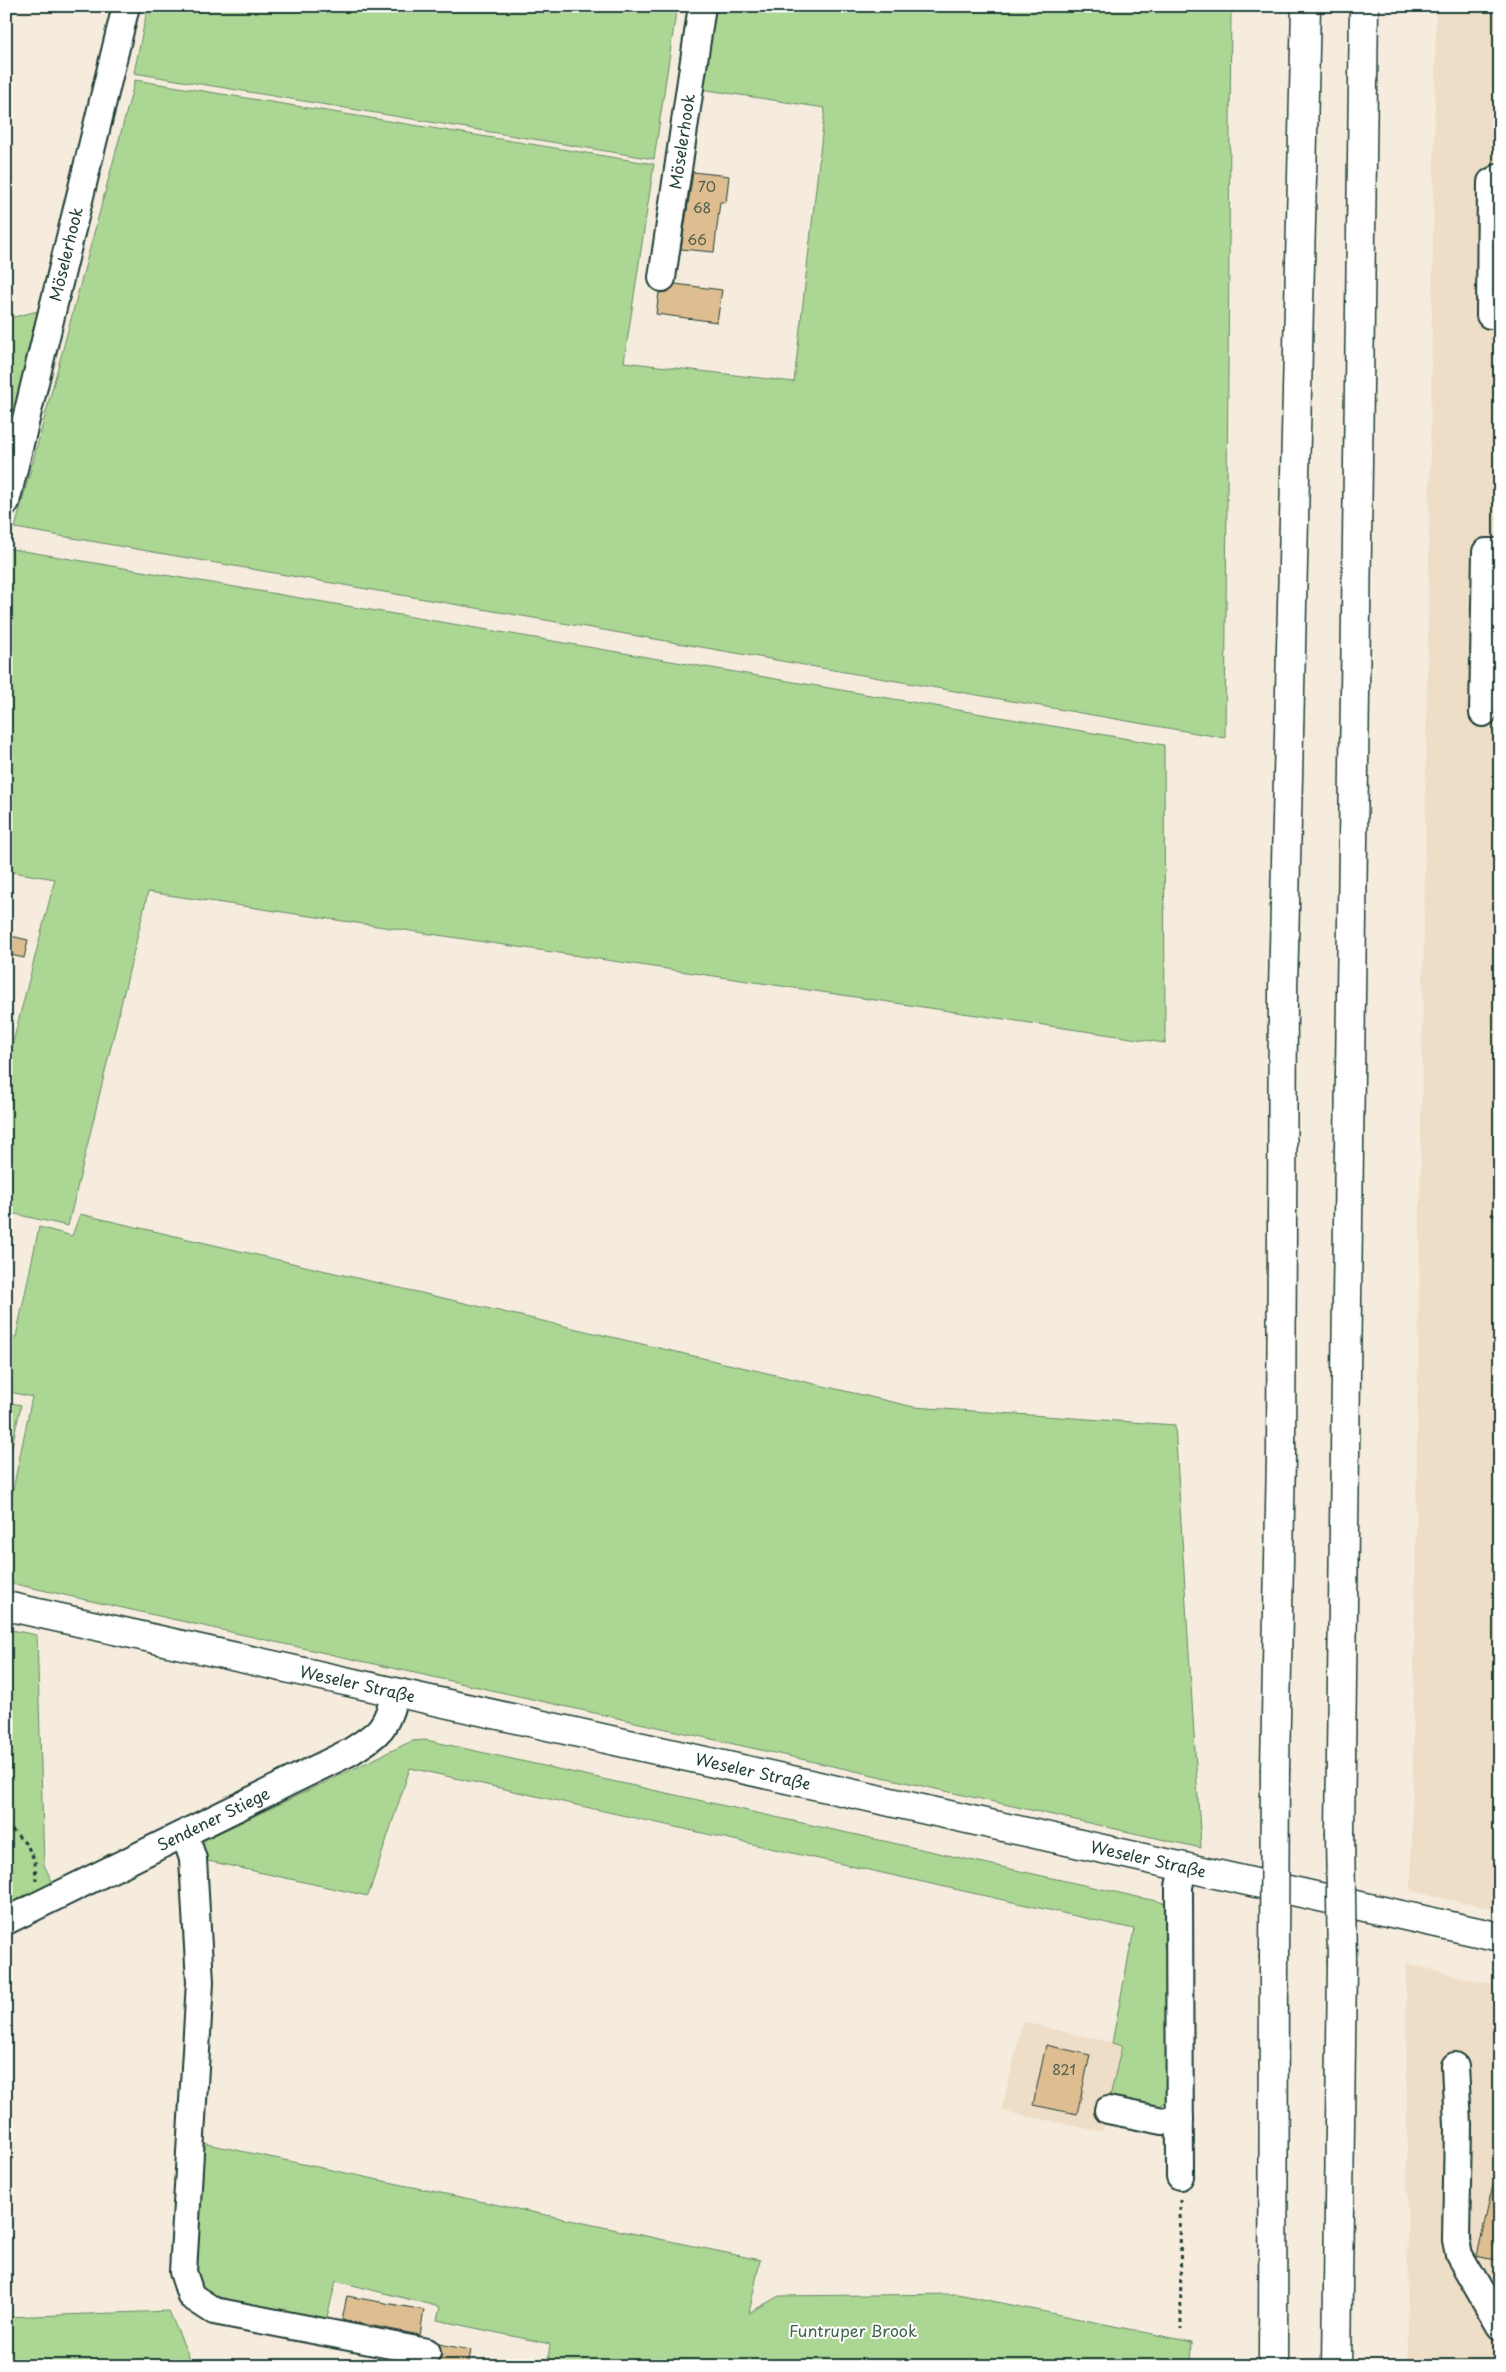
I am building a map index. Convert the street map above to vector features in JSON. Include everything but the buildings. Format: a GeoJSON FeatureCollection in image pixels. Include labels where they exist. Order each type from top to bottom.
{"type":"FeatureCollection","features":[{"type":"Feature","properties":{"kind":"main road"},"geometry":{"type":"LineString","coordinates":[[1273,2366],[1275,1768],[1281,1446],[1283,990],[1306,6]]}},
{"type":"Feature","properties":{"kind":"main road"},"geometry":{"type":"LineString","coordinates":[[1337,2366],[1342,1963],[1340,1832],[1364,6]]}},
{"type":"Feature","properties":{"kind":"main road","name":"Weseler Straße"},"geometry":{"type":"LineString","coordinates":[[6,1606],[1500,1937]]}},
{"type":"Feature","properties":{"kind":"street","name":"Möselerhook"},"geometry":{"type":"LineString","coordinates":[[6,502],[126,6]]}},
{"type":"Feature","properties":{"kind":"street","name":"Möselerhook"},"geometry":{"type":"LineString","coordinates":[[662,278],[702,6]]}},
{"type":"Feature","properties":{"kind":"street"},"geometry":{"type":"LineString","coordinates":[[1490,315],[1492,182],[1500,177]]}},
{"type":"Feature","properties":{"kind":"street"},"geometry":{"type":"LineString","coordinates":[[1483,712],[1486,552],[1500,552]]}},
{"type":"Feature","properties":{"kind":"street","name":"Sendener Stiege"},"geometry":{"type":"LineString","coordinates":[[6,1921],[350,1752],[373,1738],[384,1726],[395,1692]]}},
{"type":"Feature","properties":{"kind":"street"},"geometry":{"type":"LineString","coordinates":[[184,1835],[192,1859],[200,1982],[183,2272],[191,2296],[214,2310],[427,2352]]}},
{"type":"Feature","properties":{"kind":"street"},"geometry":{"type":"LineString","coordinates":[[1180,2176],[1179,1887],[1182,1867]]}},
{"type":"Feature","properties":{"kind":"street"},"geometry":{"type":"LineString","coordinates":[[1455,2066],[1458,2125],[1456,2240],[1459,2255],[1500,2326]]}},
{"type":"Feature","properties":{"kind":"street"},"geometry":{"type":"LineString","coordinates":[[1108,2110],[1163,2120],[1180,2119]]}},
{"type":"Feature","properties":{"kind":"path"},"geometry":{"type":"LineString","coordinates":[[1491,1214],[1500,1219]]}},
{"type":"Feature","properties":{"kind":"path"},"geometry":{"type":"LineString","coordinates":[[6,1824],[26,1845],[35,1861]]}},
{"type":"Feature","properties":{"kind":"path"},"geometry":{"type":"LineString","coordinates":[[1180,2176],[1181,2329]]}},
{"type":"Feature","properties":{"kind":"shaded area"},"geometry":{"type":"Polygon","coordinates":[[[1436,6],[1500,6],[1500,1911],[1411,1891],[1436,6]]]}},
{"type":"Feature","properties":{"kind":"shaded area"},"geometry":{"type":"Polygon","coordinates":[[[1406,1963],[1500,1986],[1500,2366],[1408,2366],[1406,1963]]]}},
{"type":"Feature","properties":{"kind":"shaded area"},"geometry":{"type":"Polygon","coordinates":[[[1023,2022],[1122,2045],[1103,2132],[1001,2111],[1023,2022]]]}},
{"type":"Feature","properties":{"kind":"green space"},"geometry":{"type":"Polygon","coordinates":[[[148,6],[677,6],[654,159],[134,73],[148,6]]]}},
{"type":"Feature","properties":{"kind":"green space"},"geometry":{"type":"Polygon","coordinates":[[[708,6],[1231,6],[1225,738],[15,528],[135,80],[654,164],[624,362],[794,382],[825,108],[694,88],[708,6]]]}},
{"type":"Feature","properties":{"kind":"green space"},"geometry":{"type":"Polygon","coordinates":[[[38,311],[6,443],[6,319],[38,311]]]}},
{"type":"Feature","properties":{"kind":"green space"},"geometry":{"type":"Polygon","coordinates":[[[6,548],[1164,745],[1165,1043],[148,892],[68,1226],[6,1212],[6,1069],[55,879],[6,871],[6,548]]]}},
{"type":"Feature","properties":{"kind":"green space"},"geometry":{"type":"Polygon","coordinates":[[[80,1214],[914,1407],[1175,1425],[1201,1848],[6,1582],[6,1524],[32,1397],[6,1391],[6,1335],[16,1337],[39,1227],[72,1236],[80,1214]]]}},
{"type":"Feature","properties":{"kind":"green space"},"geometry":{"type":"Polygon","coordinates":[[[6,1402],[21,1405],[6,1473],[6,1402]]]}},
{"type":"Feature","properties":{"kind":"green space"},"geometry":{"type":"Polygon","coordinates":[[[6,1629],[37,1635],[44,1865],[53,1883],[6,1908],[6,1629]]]}},
{"type":"Feature","properties":{"kind":"green space"},"geometry":{"type":"Polygon","coordinates":[[[426,1740],[1165,1903],[1164,1945],[1167,1957],[1169,2100],[1156,2108],[1109,2101],[1122,2046],[1112,2043],[1134,1929],[410,1768],[368,1896],[199,1859],[200,1848],[206,1839],[412,1741],[426,1740]]]}},
{"type":"Feature","properties":{"kind":"green space","name":"Funtruper Brook"},"geometry":{"type":"Polygon","coordinates":[[[198,2142],[760,2260],[749,2313],[779,2296],[958,2294],[1192,2342],[1191,2366],[547,2366],[550,2344],[437,2320],[440,2307],[336,2281],[326,2321],[218,2300],[199,2292],[189,2270],[198,2142]]]}},
{"type":"Feature","properties":{"kind":"green space"},"geometry":{"type":"Polygon","coordinates":[[[169,2311],[193,2366],[6,2366],[6,2317],[169,2311]]]}}]}
